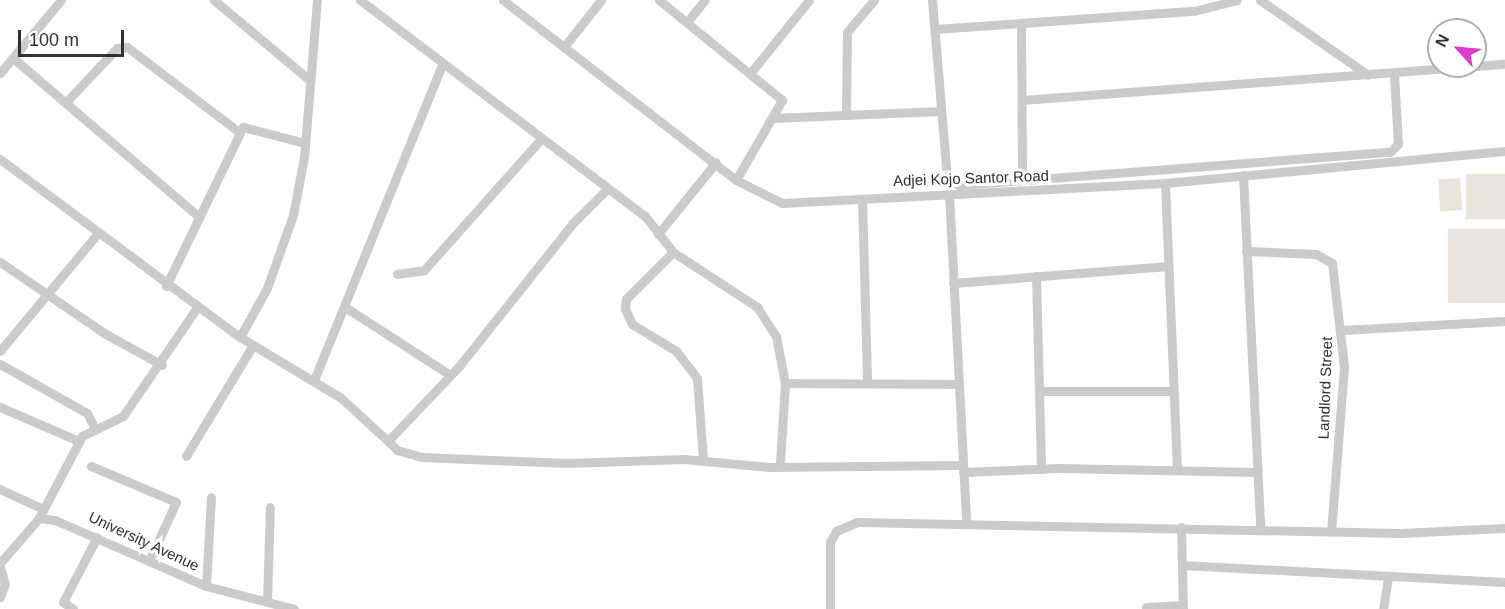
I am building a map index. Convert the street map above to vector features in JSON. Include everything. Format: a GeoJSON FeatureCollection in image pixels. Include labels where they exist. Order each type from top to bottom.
{"type":"FeatureCollection","features":[{"type":"Feature","properties":{"kind":"street"},"geometry":{"type":"LineString","coordinates":[[0,74],[61,0]]}},
{"type":"Feature","properties":{"kind":"street"},"geometry":{"type":"LineString","coordinates":[[214,0],[308,79]]}},
{"type":"Feature","properties":{"kind":"street"},"geometry":{"type":"LineString","coordinates":[[240,337],[267,288],[293,215],[305,143],[308,79],[317,0]]}},
{"type":"Feature","properties":{"kind":"street"},"geometry":{"type":"LineString","coordinates":[[360,0],[606,190],[645,216],[673,252],[768,318],[785,383],[780,463]]}},
{"type":"Feature","properties":{"kind":"street","name":"Adjei Kojo Santor Road"},"geometry":{"type":"LineString","coordinates":[[503,0],[716,162],[736,180],[782,203],[1164,183],[1505,151]]}},
{"type":"Feature","properties":{"kind":"street"},"geometry":{"type":"LineString","coordinates":[[564,47],[601,0]]}},
{"type":"Feature","properties":{"kind":"street"},"geometry":{"type":"LineString","coordinates":[[659,0],[752,71],[782,100],[736,180]]}},
{"type":"Feature","properties":{"kind":"street"},"geometry":{"type":"LineString","coordinates":[[687,22],[705,0]]}},
{"type":"Feature","properties":{"kind":"street"},"geometry":{"type":"LineString","coordinates":[[752,71],[809,0]]}},
{"type":"Feature","properties":{"kind":"street"},"geometry":{"type":"LineString","coordinates":[[846,114],[847,32],[874,0]]}},
{"type":"Feature","properties":{"kind":"street"},"geometry":{"type":"LineString","coordinates":[[932,0],[941,111],[951,183],[1022,180],[1390,152],[1398,144],[1394,74]]}},
{"type":"Feature","properties":{"kind":"street"},"geometry":{"type":"LineString","coordinates":[[935,29],[1021,27],[1194,11],[1238,0]]}},
{"type":"Feature","properties":{"kind":"street"},"geometry":{"type":"LineString","coordinates":[[1260,0],[1368,75]]}},
{"type":"Feature","properties":{"kind":"street"},"geometry":{"type":"LineString","coordinates":[[1021,27],[1022,180]]}},
{"type":"Feature","properties":{"kind":"street"},"geometry":{"type":"LineString","coordinates":[[67,102],[117,48],[127,47],[239,132]]}},
{"type":"Feature","properties":{"kind":"street"},"geometry":{"type":"LineString","coordinates":[[13,58],[67,102],[199,218]]}},
{"type":"Feature","properties":{"kind":"street"},"geometry":{"type":"LineString","coordinates":[[314,380],[442,64]]}},
{"type":"Feature","properties":{"kind":"street"},"geometry":{"type":"LineString","coordinates":[[1022,100],[1505,64]]}},
{"type":"Feature","properties":{"kind":"street"},"geometry":{"type":"LineString","coordinates":[[773,118],[941,111]]}},
{"type":"Feature","properties":{"kind":"street"},"geometry":{"type":"LineString","coordinates":[[166,286],[239,132],[251,127],[305,143]]}},
{"type":"Feature","properties":{"kind":"street"},"geometry":{"type":"LineString","coordinates":[[397,274],[424,270],[541,139]]}},
{"type":"Feature","properties":{"kind":"street"},"geometry":{"type":"LineString","coordinates":[[0,159],[196,309],[314,380],[396,450],[422,457],[567,463],[703,460],[963,468],[1256,472]]}},
{"type":"Feature","properties":{"kind":"street"},"geometry":{"type":"LineString","coordinates":[[658,234],[716,162]]}},
{"type":"Feature","properties":{"kind":"street"},"geometry":{"type":"LineString","coordinates":[[1243,175],[1260,526]]}},
{"type":"Feature","properties":{"kind":"street"},"geometry":{"type":"LineString","coordinates":[[1164,183],[1171,391],[1177,470]]}},
{"type":"Feature","properties":{"kind":"street"},"geometry":{"type":"LineString","coordinates":[[388,441],[450,375],[572,224],[606,190]]}},
{"type":"Feature","properties":{"kind":"street"},"geometry":{"type":"LineString","coordinates":[[949,194],[966,522]]}},
{"type":"Feature","properties":{"kind":"street"},"geometry":{"type":"LineString","coordinates":[[862,199],[867,383]]}},
{"type":"Feature","properties":{"kind":"street"},"geometry":{"type":"LineString","coordinates":[[0,351],[98,233]]}},
{"type":"Feature","properties":{"kind":"street","name":"Landlord Street"},"geometry":{"type":"LineString","coordinates":[[1246,251],[1327,258],[1342,330],[1331,531]]}},
{"type":"Feature","properties":{"kind":"street"},"geometry":{"type":"LineString","coordinates":[[673,252],[626,298],[625,309],[632,324],[676,351],[697,378],[703,460]]}},
{"type":"Feature","properties":{"kind":"street"},"geometry":{"type":"LineString","coordinates":[[0,262],[45,294],[162,365]]}},
{"type":"Feature","properties":{"kind":"street"},"geometry":{"type":"LineString","coordinates":[[953,283],[1168,266]]}},
{"type":"Feature","properties":{"kind":"street"},"geometry":{"type":"LineString","coordinates":[[1036,276],[1043,391],[1041,469]]}},
{"type":"Feature","properties":{"kind":"street"},"geometry":{"type":"LineString","coordinates":[[345,307],[450,375]]}},
{"type":"Feature","properties":{"kind":"street"},"geometry":{"type":"LineString","coordinates":[[0,597],[5,584],[0,565],[41,514],[79,441],[95,429],[123,416],[162,365],[196,309]]}},
{"type":"Feature","properties":{"kind":"street"},"geometry":{"type":"LineString","coordinates":[[1342,330],[1505,321]]}},
{"type":"Feature","properties":{"kind":"street"},"geometry":{"type":"LineString","coordinates":[[186,456],[253,345]]}},
{"type":"Feature","properties":{"kind":"street"},"geometry":{"type":"LineString","coordinates":[[0,364],[87,413],[95,429]]}},
{"type":"Feature","properties":{"kind":"street"},"geometry":{"type":"LineString","coordinates":[[785,383],[959,384]]}},
{"type":"Feature","properties":{"kind":"street"},"geometry":{"type":"LineString","coordinates":[[1043,391],[1171,391]]}},
{"type":"Feature","properties":{"kind":"street"},"geometry":{"type":"LineString","coordinates":[[0,407],[79,441]]}},
{"type":"Feature","properties":{"kind":"street"},"geometry":{"type":"LineString","coordinates":[[91,465],[176,502],[149,561]]}},
{"type":"Feature","properties":{"kind":"street","name":"University Avenue"},"geometry":{"type":"LineString","coordinates":[[0,489],[41,514],[206,586],[261,604],[294,609]]}},
{"type":"Feature","properties":{"kind":"street"},"geometry":{"type":"LineString","coordinates":[[206,586],[211,497]]}},
{"type":"Feature","properties":{"kind":"street"},"geometry":{"type":"LineString","coordinates":[[261,604],[270,507]]}},
{"type":"Feature","properties":{"kind":"street"},"geometry":{"type":"LineString","coordinates":[[830,609],[828,548],[836,531],[872,520],[1181,527],[1260,526],[1331,531],[1505,528]]}},
{"type":"Feature","properties":{"kind":"street"},"geometry":{"type":"LineString","coordinates":[[1146,607],[1183,607],[1181,527]]}},
{"type":"Feature","properties":{"kind":"street"},"geometry":{"type":"LineString","coordinates":[[74,609],[63,602],[98,537]]}},
{"type":"Feature","properties":{"kind":"street"},"geometry":{"type":"LineString","coordinates":[[1182,565],[1505,582]]}},
{"type":"Feature","properties":{"kind":"street"},"geometry":{"type":"LineString","coordinates":[[1383,609],[1388,576]]}},
{"type":"Feature","properties":{"kind":"shaded area"},"geometry":{"type":"Polygon","coordinates":[[[1466,174],[1505,174],[1505,219],[1466,219],[1466,174]]]}},
{"type":"Feature","properties":{"kind":"shaded area"},"geometry":{"type":"Polygon","coordinates":[[[1460,178],[1462,210],[1440,211],[1438,180],[1460,178]]]}},
{"type":"Feature","properties":{"kind":"shaded area"},"geometry":{"type":"Polygon","coordinates":[[[1448,229],[1505,229],[1505,303],[1448,303],[1448,229]]]}}]}
